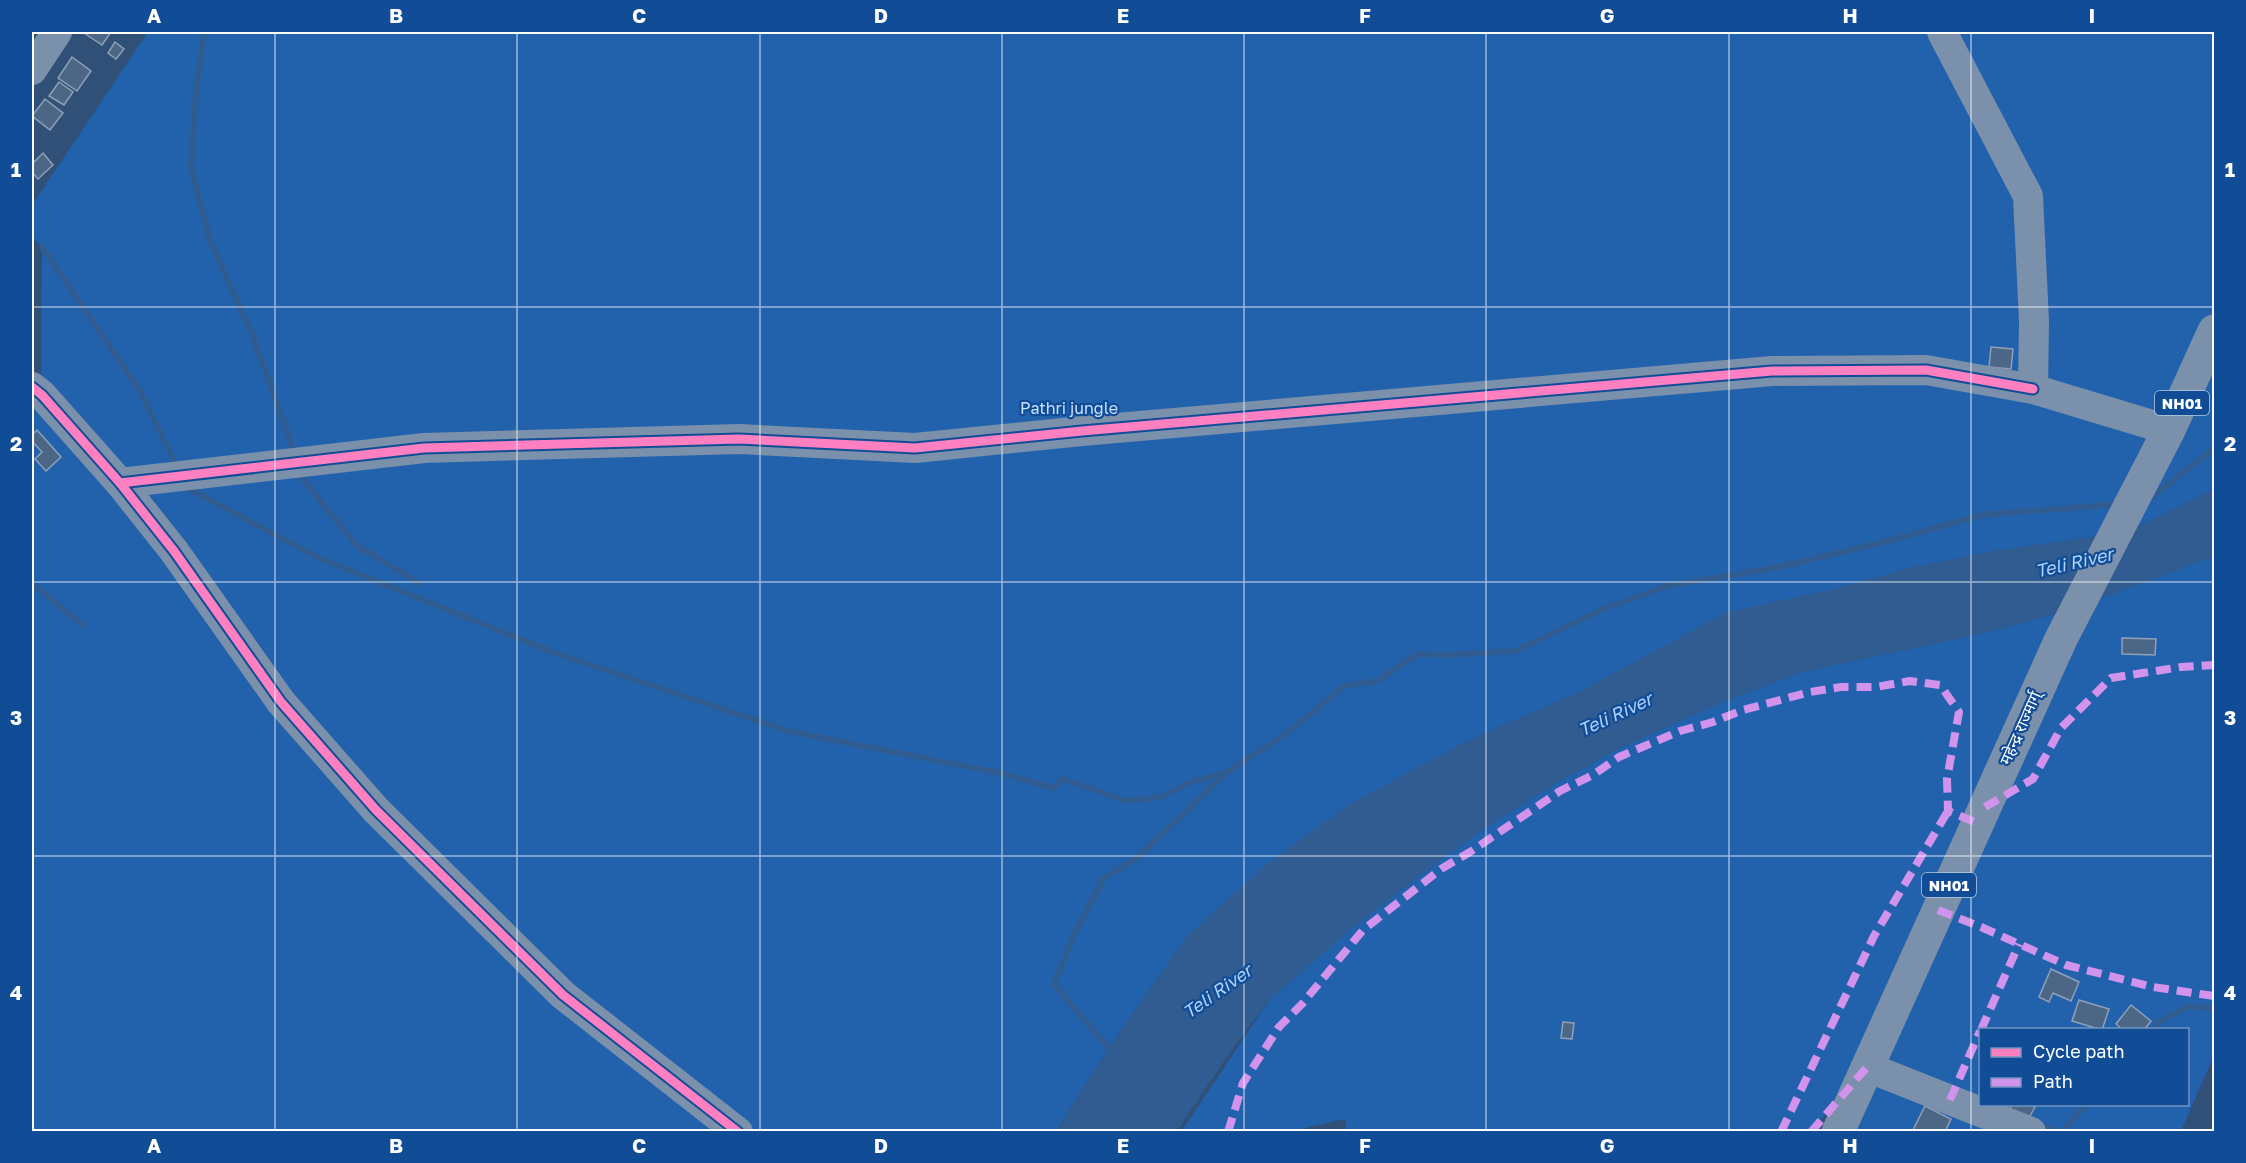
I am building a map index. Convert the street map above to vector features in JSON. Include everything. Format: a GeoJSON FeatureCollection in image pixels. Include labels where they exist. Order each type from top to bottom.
{"type":"FeatureCollection","features":[{"type":"Feature","properties":{"kind":"highway","name":"महेन्द्र राज्मार्ग्"},"geometry":{"type":"LineString","coordinates":[[1838,1131],[2061,639],[2147,475],[2214,331]]}},
{"type":"Feature","properties":{"kind":"street"},"geometry":{"type":"LineString","coordinates":[[32,70],[57,32]]}},
{"type":"Feature","properties":{"kind":"street"},"geometry":{"type":"LineString","coordinates":[[1941,32],[2028,196],[2034,321],[2033,388]]}},
{"type":"Feature","properties":{"kind":"street"},"geometry":{"type":"LineString","coordinates":[[120,483],[424,448],[739,439],[915,448],[1082,431],[1772,371],[1926,370],[2033,388],[2169,430]]}},
{"type":"Feature","properties":{"kind":"street"},"geometry":{"type":"LineString","coordinates":[[32,387],[42,395],[120,483],[174,551],[281,702],[376,810],[562,995],[738,1131]]}},
{"type":"Feature","properties":{"kind":"street"},"geometry":{"type":"LineString","coordinates":[[1867,1067],[2031,1131]]}},
{"type":"Feature","properties":{"kind":"green space","name":"Pathri jungle"},"geometry":{"type":"Polygon","coordinates":[[[148,32],[2214,32],[2214,489],[2127,532],[1995,551],[1914,567],[1838,588],[1575,694],[1461,744],[1188,935],[1108,1049],[1056,1131],[32,1131],[32,387],[41,394],[42,247],[32,237],[32,205],[148,32]]]}},
{"type":"Feature","properties":{"kind":"green space"},"geometry":{"type":"Polygon","coordinates":[[[2214,556],[2214,1055],[2181,1131],[1838,1131],[1865,1070],[1811,1131],[1347,1132],[1345,1119],[1291,1131],[1181,1132],[1270,999],[1356,925],[1429,868],[1491,824],[1556,783],[1618,749],[1713,706],[1801,672],[1984,633],[2070,610],[2214,556]]]}},
{"type":"Feature","properties":{"kind":"water","name":"Teli River"},"geometry":{"type":"Polygon","coordinates":[[[2214,489],[2214,556],[2070,610],[1984,633],[1801,672],[1713,706],[1618,749],[1556,783],[1491,824],[1429,868],[1356,925],[1270,999],[1226,1058],[1177,1131],[1056,1132],[1108,1049],[1188,935],[1266,865],[1348,805],[1461,744],[1575,694],[1727,612],[1838,588],[1914,567],[1995,551],[2127,532],[2214,489]]]}},
{"type":"Feature","properties":{"kind":"building"},"geometry":{"type":"Polygon","coordinates":[[[85,32],[111,32],[102,45],[85,32]]]}},
{"type":"Feature","properties":{"kind":"building"},"geometry":{"type":"Polygon","coordinates":[[[115,42],[124,49],[116,59],[108,53],[115,42]]]}},
{"type":"Feature","properties":{"kind":"building"},"geometry":{"type":"Polygon","coordinates":[[[72,57],[91,71],[77,91],[58,78],[72,57]]]}},
{"type":"Feature","properties":{"kind":"building"},"geometry":{"type":"Polygon","coordinates":[[[59,82],[73,92],[64,105],[49,96],[59,82]]]}},
{"type":"Feature","properties":{"kind":"building"},"geometry":{"type":"Polygon","coordinates":[[[45,99],[63,113],[50,130],[32,116],[45,99]]]}},
{"type":"Feature","properties":{"kind":"building"},"geometry":{"type":"Polygon","coordinates":[[[43,153],[53,165],[38,179],[32,172],[32,164],[43,153]]]}},
{"type":"Feature","properties":{"kind":"building"},"geometry":{"type":"Polygon","coordinates":[[[1991,347],[2013,349],[2011,369],[1989,367],[1991,347]]]}},
{"type":"Feature","properties":{"kind":"building"},"geometry":{"type":"Polygon","coordinates":[[[37,430],[61,457],[46,471],[35,459],[42,452],[32,441],[32,435],[37,430]]]}},
{"type":"Feature","properties":{"kind":"building"},"geometry":{"type":"Polygon","coordinates":[[[2122,638],[2156,639],[2155,655],[2122,654],[2122,638]]]}},
{"type":"Feature","properties":{"kind":"building"},"geometry":{"type":"Polygon","coordinates":[[[2051,969],[2079,982],[2071,1001],[2053,993],[2049,1002],[2039,997],[2051,969]]]}},
{"type":"Feature","properties":{"kind":"building"},"geometry":{"type":"Polygon","coordinates":[[[2079,1000],[2109,1009],[2103,1028],[2072,1021],[2079,1000]]]}},
{"type":"Feature","properties":{"kind":"building"},"geometry":{"type":"Polygon","coordinates":[[[2131,1005],[2151,1021],[2146,1028],[2121,1028],[2116,1024],[2131,1005]]]}},
{"type":"Feature","properties":{"kind":"building"},"geometry":{"type":"Polygon","coordinates":[[[1563,1022],[1574,1023],[1572,1039],[1561,1038],[1563,1022]]]}},
{"type":"Feature","properties":{"kind":"building"},"geometry":{"type":"Polygon","coordinates":[[[1925,1106],[1951,1119],[1945,1132],[1912,1132],[1925,1106]]]}},
{"type":"Feature","properties":{"kind":"building"},"geometry":{"type":"Polygon","coordinates":[[[2011,1106],[2035,1107],[2027,1121],[2009,1111],[2011,1106]]]}},
{"type":"Feature","properties":{"kind":"waterway"},"geometry":{"type":"LineString","coordinates":[[204,32],[196,91],[191,168],[211,243],[252,334],[292,446]]}},
{"type":"Feature","properties":{"kind":"waterway"},"geometry":{"type":"LineString","coordinates":[[42,247],[140,391],[177,467]]}},
{"type":"Feature","properties":{"kind":"waterway"},"geometry":{"type":"LineString","coordinates":[[2147,501],[2214,448]]}},
{"type":"Feature","properties":{"kind":"waterway"},"geometry":{"type":"LineString","coordinates":[[302,478],[356,545],[419,583]]}},
{"type":"Feature","properties":{"kind":"waterway"},"geometry":{"type":"LineString","coordinates":[[191,490],[319,558],[555,653],[788,731],[1000,773],[1053,788],[1063,779],[1127,801],[1161,797],[1191,782],[1225,773],[1283,736],[1344,686],[1378,681],[1417,654],[1450,655],[1515,651],[1606,608],[1667,586],[1779,567],[1888,541],[1982,515],[2119,504]]}},
{"type":"Feature","properties":{"kind":"waterway"},"geometry":{"type":"LineString","coordinates":[[32,583],[83,626]]}},
{"type":"Feature","properties":{"kind":"waterway"},"geometry":{"type":"LineString","coordinates":[[1114,1055],[1054,984],[1075,932],[1104,878],[1137,858],[1225,774]]}},
{"type":"Feature","properties":{"kind":"waterway"},"geometry":{"type":"LineString","coordinates":[[2154,1028],[2159,1022],[2189,1006],[2214,1009]]}},
{"type":"Feature","properties":{"kind":"waterway"},"geometry":{"type":"LineString","coordinates":[[2062,1132],[2084,1106]]}},
{"type":"Feature","properties":{"kind":"waterway"},"geometry":{"type":"LineString","coordinates":[[2039,1124],[2058,1132]]}},
{"type":"Feature","properties":{"kind":"marked path"},"geometry":{"type":"LineString","coordinates":[[1985,807],[2033,779],[2061,728],[2111,678],[2181,667],[2214,665]]}},
{"type":"Feature","properties":{"kind":"marked path"},"geometry":{"type":"LineString","coordinates":[[1228,1132],[1243,1083],[1279,1027],[1302,1004],[1363,930],[1441,869],[1560,791],[1593,775],[1619,757],[1680,731],[1713,722],[1743,710],[1810,692],[1841,687],[1876,687],[1910,681],[1940,685],[1959,712],[1947,779],[1948,811],[1977,823]]}},
{"type":"Feature","properties":{"kind":"marked path"},"geometry":{"type":"LineString","coordinates":[[1781,1132],[1874,936],[1948,811]]}},
{"type":"Feature","properties":{"kind":"marked path"},"geometry":{"type":"LineString","coordinates":[[1938,910],[2066,965],[2153,987],[2214,996]]}},
{"type":"Feature","properties":{"kind":"marked path"},"geometry":{"type":"LineString","coordinates":[[1982,1028],[2019,944]]}},
{"type":"Feature","properties":{"kind":"marked path"},"geometry":{"type":"LineString","coordinates":[[1950,1100],[1979,1033]]}},
{"type":"Feature","properties":{"kind":"marked path"},"geometry":{"type":"LineString","coordinates":[[1811,1132],[1867,1067]]}},
{"type":"Feature","properties":{"kind":"cycle path"},"geometry":{"type":"LineString","coordinates":[[120,483],[424,448],[739,439],[915,448],[1082,431],[1772,371],[1926,370],[2033,389]]}},
{"type":"Feature","properties":{"kind":"cycle path"},"geometry":{"type":"LineString","coordinates":[[32,387],[42,395],[120,483],[174,551],[281,702],[376,810],[563,995],[738,1132]]}}]}
